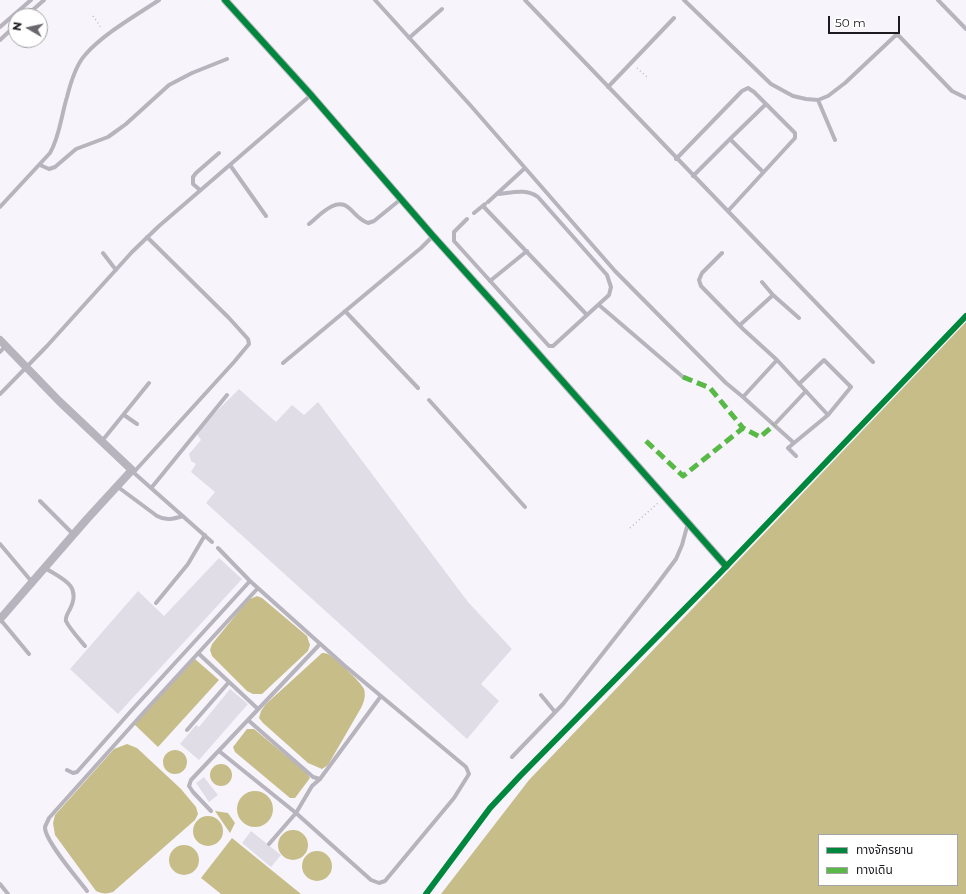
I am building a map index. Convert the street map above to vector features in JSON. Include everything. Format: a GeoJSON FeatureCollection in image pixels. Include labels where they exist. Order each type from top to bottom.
{"type":"FeatureCollection","features":[{"type":"Feature","properties":{"kind":"street"},"geometry":{"type":"LineString","coordinates":[[225,0],[311,95],[433,236],[724,564]]}},
{"type":"Feature","properties":{"kind":"street"},"geometry":{"type":"LineString","coordinates":[[0,619],[44,568],[133,471],[27,367],[2,346]]}},
{"type":"Feature","properties":{"kind":"lane"},"geometry":{"type":"LineString","coordinates":[[5,35],[0,28],[31,0]]}},
{"type":"Feature","properties":{"kind":"lane"},"geometry":{"type":"LineString","coordinates":[[35,8],[44,0]]}},
{"type":"Feature","properties":{"kind":"lane"},"geometry":{"type":"LineString","coordinates":[[0,207],[40,165],[55,145],[66,98],[80,62],[84,56],[107,35],[159,0]]}},
{"type":"Feature","properties":{"kind":"lane"},"geometry":{"type":"LineString","coordinates":[[375,0],[471,106],[615,271],[726,383],[794,443]]}},
{"type":"Feature","properties":{"kind":"lane"},"geometry":{"type":"LineString","coordinates":[[524,0],[873,362]]}},
{"type":"Feature","properties":{"kind":"lane"},"geometry":{"type":"LineString","coordinates":[[684,0],[771,84],[793,96],[818,100],[828,96],[845,83],[896,35],[899,36],[952,91],[966,98]]}},
{"type":"Feature","properties":{"kind":"lane"},"geometry":{"type":"LineString","coordinates":[[938,0],[966,29]]}},
{"type":"Feature","properties":{"kind":"lane"},"geometry":{"type":"LineString","coordinates":[[409,38],[442,9]]}},
{"type":"Feature","properties":{"kind":"lane"},"geometry":{"type":"LineString","coordinates":[[608,87],[674,18]]}},
{"type":"Feature","properties":{"kind":"lane"},"geometry":{"type":"LineString","coordinates":[[0,40],[8,32]]}},
{"type":"Feature","properties":{"kind":"lane"},"geometry":{"type":"LineString","coordinates":[[40,165],[49,169],[55,167],[76,149],[108,137],[126,124],[169,85],[192,73],[227,59]]}},
{"type":"Feature","properties":{"kind":"lane"},"geometry":{"type":"LineString","coordinates":[[676,159],[742,91],[748,88],[754,92],[795,133],[796,138],[728,211]]}},
{"type":"Feature","properties":{"kind":"lane"},"geometry":{"type":"LineString","coordinates":[[0,394],[27,367],[147,237],[311,95]]}},
{"type":"Feature","properties":{"kind":"lane"},"geometry":{"type":"LineString","coordinates":[[818,100],[835,140]]}},
{"type":"Feature","properties":{"kind":"lane"},"geometry":{"type":"LineString","coordinates":[[693,176],[766,104]]}},
{"type":"Feature","properties":{"kind":"lane"},"geometry":{"type":"LineString","coordinates":[[730,139],[763,172]]}},
{"type":"Feature","properties":{"kind":"lane"},"geometry":{"type":"LineString","coordinates":[[200,190],[193,184],[193,177],[219,153]]}},
{"type":"Feature","properties":{"kind":"lane"},"geometry":{"type":"LineString","coordinates":[[230,165],[266,216]]}},
{"type":"Feature","properties":{"kind":"lane"},"geometry":{"type":"LineString","coordinates":[[474,213],[525,168]]}},
{"type":"Feature","properties":{"kind":"lane"},"geometry":{"type":"LineString","coordinates":[[467,219],[454,232],[454,242],[549,346],[553,346],[609,296],[611,292],[610,282],[607,275],[538,196],[533,193],[510,191],[497,194]]}},
{"type":"Feature","properties":{"kind":"lane"},"geometry":{"type":"LineString","coordinates":[[310,224],[334,205],[340,203],[348,206],[360,220],[368,223],[374,221],[401,199]]}},
{"type":"Feature","properties":{"kind":"lane"},"geometry":{"type":"LineString","coordinates":[[485,204],[587,315]]}},
{"type":"Feature","properties":{"kind":"lane"},"geometry":{"type":"LineString","coordinates":[[282,363],[421,248],[433,236]]}},
{"type":"Feature","properties":{"kind":"lane"},"geometry":{"type":"LineString","coordinates":[[147,237],[229,318],[248,339],[249,344],[234,362],[133,471],[212,542]]}},
{"type":"Feature","properties":{"kind":"lane"},"geometry":{"type":"LineString","coordinates":[[490,281],[527,251]]}},
{"type":"Feature","properties":{"kind":"lane"},"geometry":{"type":"LineString","coordinates":[[103,253],[116,270]]}},
{"type":"Feature","properties":{"kind":"lane"},"geometry":{"type":"LineString","coordinates":[[722,253],[702,273],[699,280],[701,286],[777,360],[828,415]]}},
{"type":"Feature","properties":{"kind":"lane"},"geometry":{"type":"LineString","coordinates":[[762,282],[773,296],[799,318]]}},
{"type":"Feature","properties":{"kind":"lane"},"geometry":{"type":"LineString","coordinates":[[740,325],[773,296]]}},
{"type":"Feature","properties":{"kind":"lane"},"geometry":{"type":"LineString","coordinates":[[598,305],[683,377]]}},
{"type":"Feature","properties":{"kind":"lane"},"geometry":{"type":"LineString","coordinates":[[345,311],[418,388]]}},
{"type":"Feature","properties":{"kind":"lane"},"geometry":{"type":"LineString","coordinates":[[743,397],[777,360]]}},
{"type":"Feature","properties":{"kind":"lane"},"geometry":{"type":"LineString","coordinates":[[796,456],[788,448],[828,415],[851,387],[824,360],[799,384]]}},
{"type":"Feature","properties":{"kind":"lane"},"geometry":{"type":"LineString","coordinates":[[102,442],[149,383]]}},
{"type":"Feature","properties":{"kind":"lane"},"geometry":{"type":"LineString","coordinates":[[774,425],[806,391]]}},
{"type":"Feature","properties":{"kind":"lane"},"geometry":{"type":"LineString","coordinates":[[152,487],[227,395]]}},
{"type":"Feature","properties":{"kind":"lane"},"geometry":{"type":"LineString","coordinates":[[430,400],[525,507]]}},
{"type":"Feature","properties":{"kind":"lane"},"geometry":{"type":"LineString","coordinates":[[124,415],[137,424]]}},
{"type":"Feature","properties":{"kind":"lane"},"geometry":{"type":"LineString","coordinates":[[118,487],[156,516],[171,520],[183,516]]}},
{"type":"Feature","properties":{"kind":"lane"},"geometry":{"type":"LineString","coordinates":[[40,501],[74,535]]}},
{"type":"Feature","properties":{"kind":"lane"},"geometry":{"type":"LineString","coordinates":[[512,757],[564,704],[676,559],[682,545],[688,522]]}},
{"type":"Feature","properties":{"kind":"lane"},"geometry":{"type":"LineString","coordinates":[[156,603],[188,564],[205,535]]}},
{"type":"Feature","properties":{"kind":"lane"},"geometry":{"type":"LineString","coordinates":[[0,544],[32,582]]}},
{"type":"Feature","properties":{"kind":"lane"},"geometry":{"type":"LineString","coordinates":[[218,548],[250,581],[320,644],[466,767],[468,774],[454,798],[385,881],[379,883],[371,880],[296,813],[219,751]]}},
{"type":"Feature","properties":{"kind":"lane"},"geometry":{"type":"LineString","coordinates":[[44,568],[72,587],[74,602],[66,616],[66,622],[85,646]]}},
{"type":"Feature","properties":{"kind":"lane"},"geometry":{"type":"LineString","coordinates":[[67,770],[73,773],[77,772],[131,710],[250,581]]}},
{"type":"Feature","properties":{"kind":"lane"},"geometry":{"type":"LineString","coordinates":[[87,891],[55,850],[46,833],[45,826],[49,818],[258,588]]}},
{"type":"Feature","properties":{"kind":"lane"},"geometry":{"type":"LineString","coordinates":[[0,619],[29,654]]}},
{"type":"Feature","properties":{"kind":"lane"},"geometry":{"type":"LineString","coordinates":[[212,811],[193,792],[189,786],[191,780],[320,644]]}},
{"type":"Feature","properties":{"kind":"lane"},"geometry":{"type":"LineString","coordinates":[[198,653],[258,709]]}},
{"type":"Feature","properties":{"kind":"lane"},"geometry":{"type":"LineString","coordinates":[[187,730],[229,682]]}},
{"type":"Feature","properties":{"kind":"lane"},"geometry":{"type":"LineString","coordinates":[[541,695],[555,712]]}},
{"type":"Feature","properties":{"kind":"lane"},"geometry":{"type":"LineString","coordinates":[[269,844],[296,813],[312,786],[320,779],[381,696]]}},
{"type":"Feature","properties":{"kind":"lane"},"geometry":{"type":"LineString","coordinates":[[248,720],[313,777],[320,779]]}},
{"type":"Feature","properties":{"kind":"lane"},"geometry":{"type":"LineString","coordinates":[[0,884],[8,894]]}},
{"type":"Feature","properties":{"kind":"path"},"geometry":{"type":"LineString","coordinates":[[93,16],[107,35]]}},
{"type":"Feature","properties":{"kind":"path"},"geometry":{"type":"LineString","coordinates":[[631,62],[648,78]]}},
{"type":"Feature","properties":{"kind":"path"},"geometry":{"type":"LineString","coordinates":[[630,528],[665,496]]}},
{"type":"Feature","properties":{"kind":"shaded area"},"geometry":{"type":"Polygon","coordinates":[[[966,322],[966,894],[441,894],[529,780],[966,322]]]}},
{"type":"Feature","properties":{"kind":"shaded area"},"geometry":{"type":"Polygon","coordinates":[[[257,596],[262,598],[307,636],[310,645],[308,651],[262,694],[253,694],[247,691],[212,656],[210,650],[212,644],[248,600],[257,596]]]}},
{"type":"Feature","properties":{"kind":"shaded area"},"geometry":{"type":"Polygon","coordinates":[[[322,653],[331,656],[348,670],[362,686],[365,694],[361,708],[328,765],[322,769],[308,763],[259,718],[261,711],[266,704],[322,653]]]}},
{"type":"Feature","properties":{"kind":"shaded area"},"geometry":{"type":"Polygon","coordinates":[[[195,659],[219,680],[158,747],[134,724],[195,659]]]}},
{"type":"Feature","properties":{"kind":"shaded area"},"geometry":{"type":"Polygon","coordinates":[[[247,729],[254,729],[307,773],[310,778],[295,798],[290,798],[235,752],[233,747],[247,729]]]}},
{"type":"Feature","properties":{"kind":"shaded area"},"geometry":{"type":"Polygon","coordinates":[[[127,744],[137,748],[181,789],[196,807],[198,814],[195,820],[113,892],[102,893],[96,891],[55,835],[53,823],[55,815],[114,749],[127,744]]]}},
{"type":"Feature","properties":{"kind":"shaded area"},"geometry":{"type":"Polygon","coordinates":[[[175,750],[184,753],[187,762],[184,771],[175,774],[166,771],[163,762],[166,753],[175,750]]]}},
{"type":"Feature","properties":{"kind":"shaded area"},"geometry":{"type":"Polygon","coordinates":[[[217,764],[225,764],[232,771],[232,779],[225,786],[217,786],[210,779],[210,771],[217,764]]]}},
{"type":"Feature","properties":{"kind":"shaded area"},"geometry":{"type":"Polygon","coordinates":[[[259,791],[268,796],[272,802],[272,816],[268,822],[259,827],[251,827],[242,822],[238,816],[237,805],[242,796],[248,792],[259,791]]]}},
{"type":"Feature","properties":{"kind":"shaded area"},"geometry":{"type":"Polygon","coordinates":[[[215,811],[228,813],[235,823],[230,833],[215,811]]]}},
{"type":"Feature","properties":{"kind":"shaded area"},"geometry":{"type":"Polygon","coordinates":[[[208,816],[219,820],[223,831],[219,842],[208,846],[197,842],[193,831],[197,820],[208,816]]]}},
{"type":"Feature","properties":{"kind":"shaded area"},"geometry":{"type":"Polygon","coordinates":[[[293,830],[304,834],[308,845],[304,856],[293,860],[282,856],[278,845],[282,834],[293,830]]]}},
{"type":"Feature","properties":{"kind":"shaded area"},"geometry":{"type":"Polygon","coordinates":[[[232,838],[301,894],[221,894],[201,878],[232,838]]]}},
{"type":"Feature","properties":{"kind":"shaded area"},"geometry":{"type":"Polygon","coordinates":[[[184,845],[195,849],[199,860],[195,871],[184,875],[173,871],[169,860],[173,849],[184,845]]]}},
{"type":"Feature","properties":{"kind":"shaded area"},"geometry":{"type":"Polygon","coordinates":[[[317,851],[328,855],[332,866],[328,877],[317,881],[306,877],[302,866],[306,855],[317,851]]]}},
{"type":"Feature","properties":{"kind":"building"},"geometry":{"type":"Polygon","coordinates":[[[239,389],[276,422],[292,405],[304,415],[318,402],[468,602],[512,649],[481,684],[499,701],[467,739],[206,503],[215,492],[191,472],[196,464],[191,461],[189,454],[201,440],[197,434],[200,428],[239,389]]]}},
{"type":"Feature","properties":{"kind":"building"},"geometry":{"type":"Polygon","coordinates":[[[219,558],[242,579],[118,714],[70,669],[138,591],[164,616],[219,558]]]}},
{"type":"Feature","properties":{"kind":"building"},"geometry":{"type":"Polygon","coordinates":[[[230,689],[248,704],[199,760],[180,744],[196,725],[199,727],[230,689]]]}},
{"type":"Feature","properties":{"kind":"building"},"geometry":{"type":"Polygon","coordinates":[[[204,777],[218,795],[209,802],[196,783],[204,777]]]}},
{"type":"Feature","properties":{"kind":"building"},"geometry":{"type":"Polygon","coordinates":[[[251,831],[281,855],[271,867],[242,843],[251,831]]]}},
{"type":"Feature","properties":{"kind":"marked path"},"geometry":{"type":"LineString","coordinates":[[683,377],[710,388],[743,428]]}},
{"type":"Feature","properties":{"kind":"marked path"},"geometry":{"type":"LineString","coordinates":[[646,441],[683,476],[743,428],[760,437],[774,425]]}},
{"type":"Feature","properties":{"kind":"cycle path"},"geometry":{"type":"LineString","coordinates":[[225,0],[311,95],[433,236],[726,566]]}},
{"type":"Feature","properties":{"kind":"cycle path"},"geometry":{"type":"LineString","coordinates":[[426,894],[490,808],[718,575],[966,316]]}}]}
